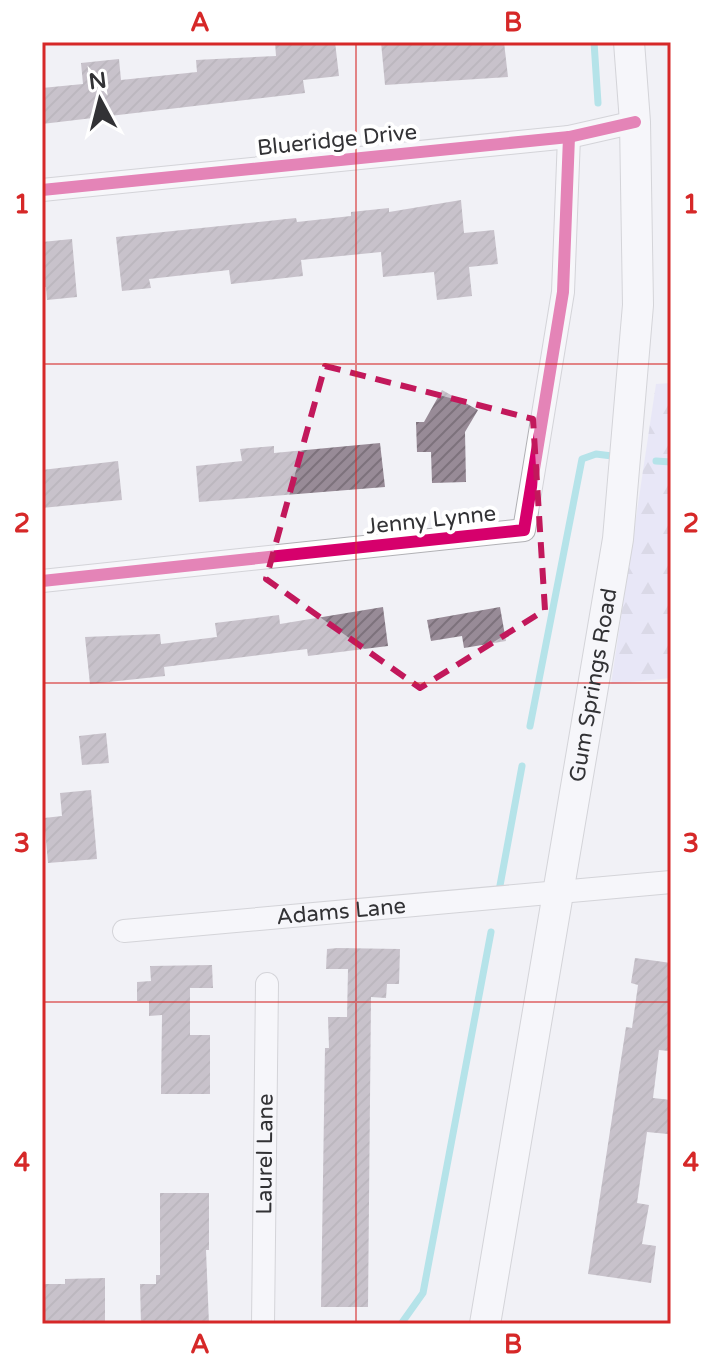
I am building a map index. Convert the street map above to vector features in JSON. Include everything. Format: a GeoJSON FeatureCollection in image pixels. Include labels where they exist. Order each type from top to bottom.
{"type":"FeatureCollection","features":[{"type":"Feature","properties":{"kind":"main road","name":"Gum Springs Road"},"geometry":{"type":"LineString","coordinates":[[485,1324],[618,539],[635,375],[638,305],[635,122],[629,42]]}},
{"type":"Feature","properties":{"kind":"street","name":"Blueridge Drive"},"geometry":{"type":"LineString","coordinates":[[42,190],[569,137],[635,122]]}},
{"type":"Feature","properties":{"kind":"street","name":"Jenny Lynne"},"geometry":{"type":"LineString","coordinates":[[42,581],[524,530],[563,292],[569,137]]}},
{"type":"Feature","properties":{"kind":"street","name":"Adams Lane"},"geometry":{"type":"LineString","coordinates":[[124,931],[671,882]]}},
{"type":"Feature","properties":{"kind":"street","name":"Laurel Lane"},"geometry":{"type":"LineString","coordinates":[[263,1324],[267,984]]}},
{"type":"Feature","properties":{"kind":"highlighted area"},"geometry":{"type":"Polygon","coordinates":[[[325,366],[533,419],[545,610],[420,688],[266,579],[325,366]]]}},
{"type":"Feature","properties":{"kind":"green space"},"geometry":{"type":"Polygon","coordinates":[[[671,383],[671,678],[611,684],[656,384],[671,383]]]}},
{"type":"Feature","properties":{"kind":"building"},"geometry":{"type":"Polygon","coordinates":[[[275,42],[335,42],[339,76],[303,80],[305,93],[42,124],[42,88],[83,84],[81,63],[119,59],[121,80],[197,72],[196,60],[276,56],[275,42]]]}},
{"type":"Feature","properties":{"kind":"building"},"geometry":{"type":"Polygon","coordinates":[[[381,42],[504,42],[508,77],[385,85],[381,42]]]}},
{"type":"Feature","properties":{"kind":"building"},"geometry":{"type":"Polygon","coordinates":[[[461,200],[464,233],[494,230],[498,264],[469,267],[472,296],[437,300],[434,272],[383,277],[381,252],[301,260],[303,276],[231,284],[229,270],[149,279],[151,288],[122,291],[116,237],[296,218],[297,222],[351,216],[351,212],[389,208],[389,212],[461,200]]]}},
{"type":"Feature","properties":{"kind":"building"},"geometry":{"type":"Polygon","coordinates":[[[72,239],[77,297],[47,300],[46,287],[42,288],[42,242],[72,239]]]}},
{"type":"Feature","properties":{"kind":"building"},"geometry":{"type":"Polygon","coordinates":[[[442,390],[478,410],[465,432],[466,482],[432,483],[431,452],[417,452],[416,422],[424,422],[442,390]]]}},
{"type":"Feature","properties":{"kind":"building"},"geometry":{"type":"Polygon","coordinates":[[[380,443],[385,487],[199,502],[196,466],[242,461],[240,449],[274,446],[274,453],[380,443]]]}},
{"type":"Feature","properties":{"kind":"building"},"geometry":{"type":"Polygon","coordinates":[[[118,461],[122,500],[42,508],[42,470],[118,461]]]}},
{"type":"Feature","properties":{"kind":"building"},"geometry":{"type":"Polygon","coordinates":[[[383,607],[388,646],[308,656],[307,649],[164,667],[165,676],[90,684],[85,637],[160,634],[161,644],[217,637],[215,623],[279,615],[280,624],[383,607]]]}},
{"type":"Feature","properties":{"kind":"building"},"geometry":{"type":"Polygon","coordinates":[[[500,607],[506,641],[464,648],[462,636],[431,641],[427,620],[500,607]]]}},
{"type":"Feature","properties":{"kind":"building"},"geometry":{"type":"Polygon","coordinates":[[[106,733],[109,763],[82,765],[79,736],[106,733]]]}},
{"type":"Feature","properties":{"kind":"building"},"geometry":{"type":"Polygon","coordinates":[[[91,790],[97,859],[48,863],[44,818],[62,816],[60,793],[91,790]]]}},
{"type":"Feature","properties":{"kind":"building"},"geometry":{"type":"Polygon","coordinates":[[[327,949],[400,949],[399,984],[387,984],[386,998],[371,997],[368,1307],[321,1307],[325,1048],[329,1048],[328,1017],[347,1017],[348,969],[326,969],[327,949]]]}},
{"type":"Feature","properties":{"kind":"building"},"geometry":{"type":"Polygon","coordinates":[[[635,958],[671,963],[671,1037],[669,1051],[659,1050],[653,1098],[671,1100],[671,1116],[668,1134],[647,1132],[637,1203],[649,1205],[642,1244],[656,1246],[651,1283],[588,1274],[626,1027],[632,1028],[638,985],[631,983],[635,958]]]}},
{"type":"Feature","properties":{"kind":"building"},"geometry":{"type":"Polygon","coordinates":[[[212,965],[213,988],[190,988],[190,1035],[210,1035],[210,1094],[161,1094],[162,1015],[149,1016],[149,1001],[137,1001],[137,982],[151,981],[150,966],[212,965]]]}},
{"type":"Feature","properties":{"kind":"building"},"geometry":{"type":"Polygon","coordinates":[[[160,1193],[209,1193],[209,1250],[206,1250],[209,1324],[141,1324],[140,1284],[156,1284],[156,1275],[160,1275],[160,1193]]]}},
{"type":"Feature","properties":{"kind":"building"},"geometry":{"type":"Polygon","coordinates":[[[105,1278],[105,1324],[43,1324],[42,1284],[65,1284],[65,1279],[105,1278]]]}},
{"type":"Feature","properties":{"kind":"waterway"},"geometry":{"type":"LineString","coordinates":[[594,42],[598,103]]}},
{"type":"Feature","properties":{"kind":"waterway"},"geometry":{"type":"LineString","coordinates":[[530,726],[582,459],[596,454],[612,456]]}},
{"type":"Feature","properties":{"kind":"waterway"},"geometry":{"type":"LineString","coordinates":[[656,461],[671,462]]}},
{"type":"Feature","properties":{"kind":"waterway"},"geometry":{"type":"LineString","coordinates":[[499,891],[522,766]]}},
{"type":"Feature","properties":{"kind":"waterway"},"geometry":{"type":"LineString","coordinates":[[401,1324],[423,1293],[491,932]]}},
{"type":"Feature","properties":{"kind":"cycle path"},"geometry":{"type":"LineString","coordinates":[[42,190],[569,137],[635,122]]}},
{"type":"Feature","properties":{"kind":"cycle path"},"geometry":{"type":"LineString","coordinates":[[42,581],[524,530],[563,292],[569,137]]}}]}
